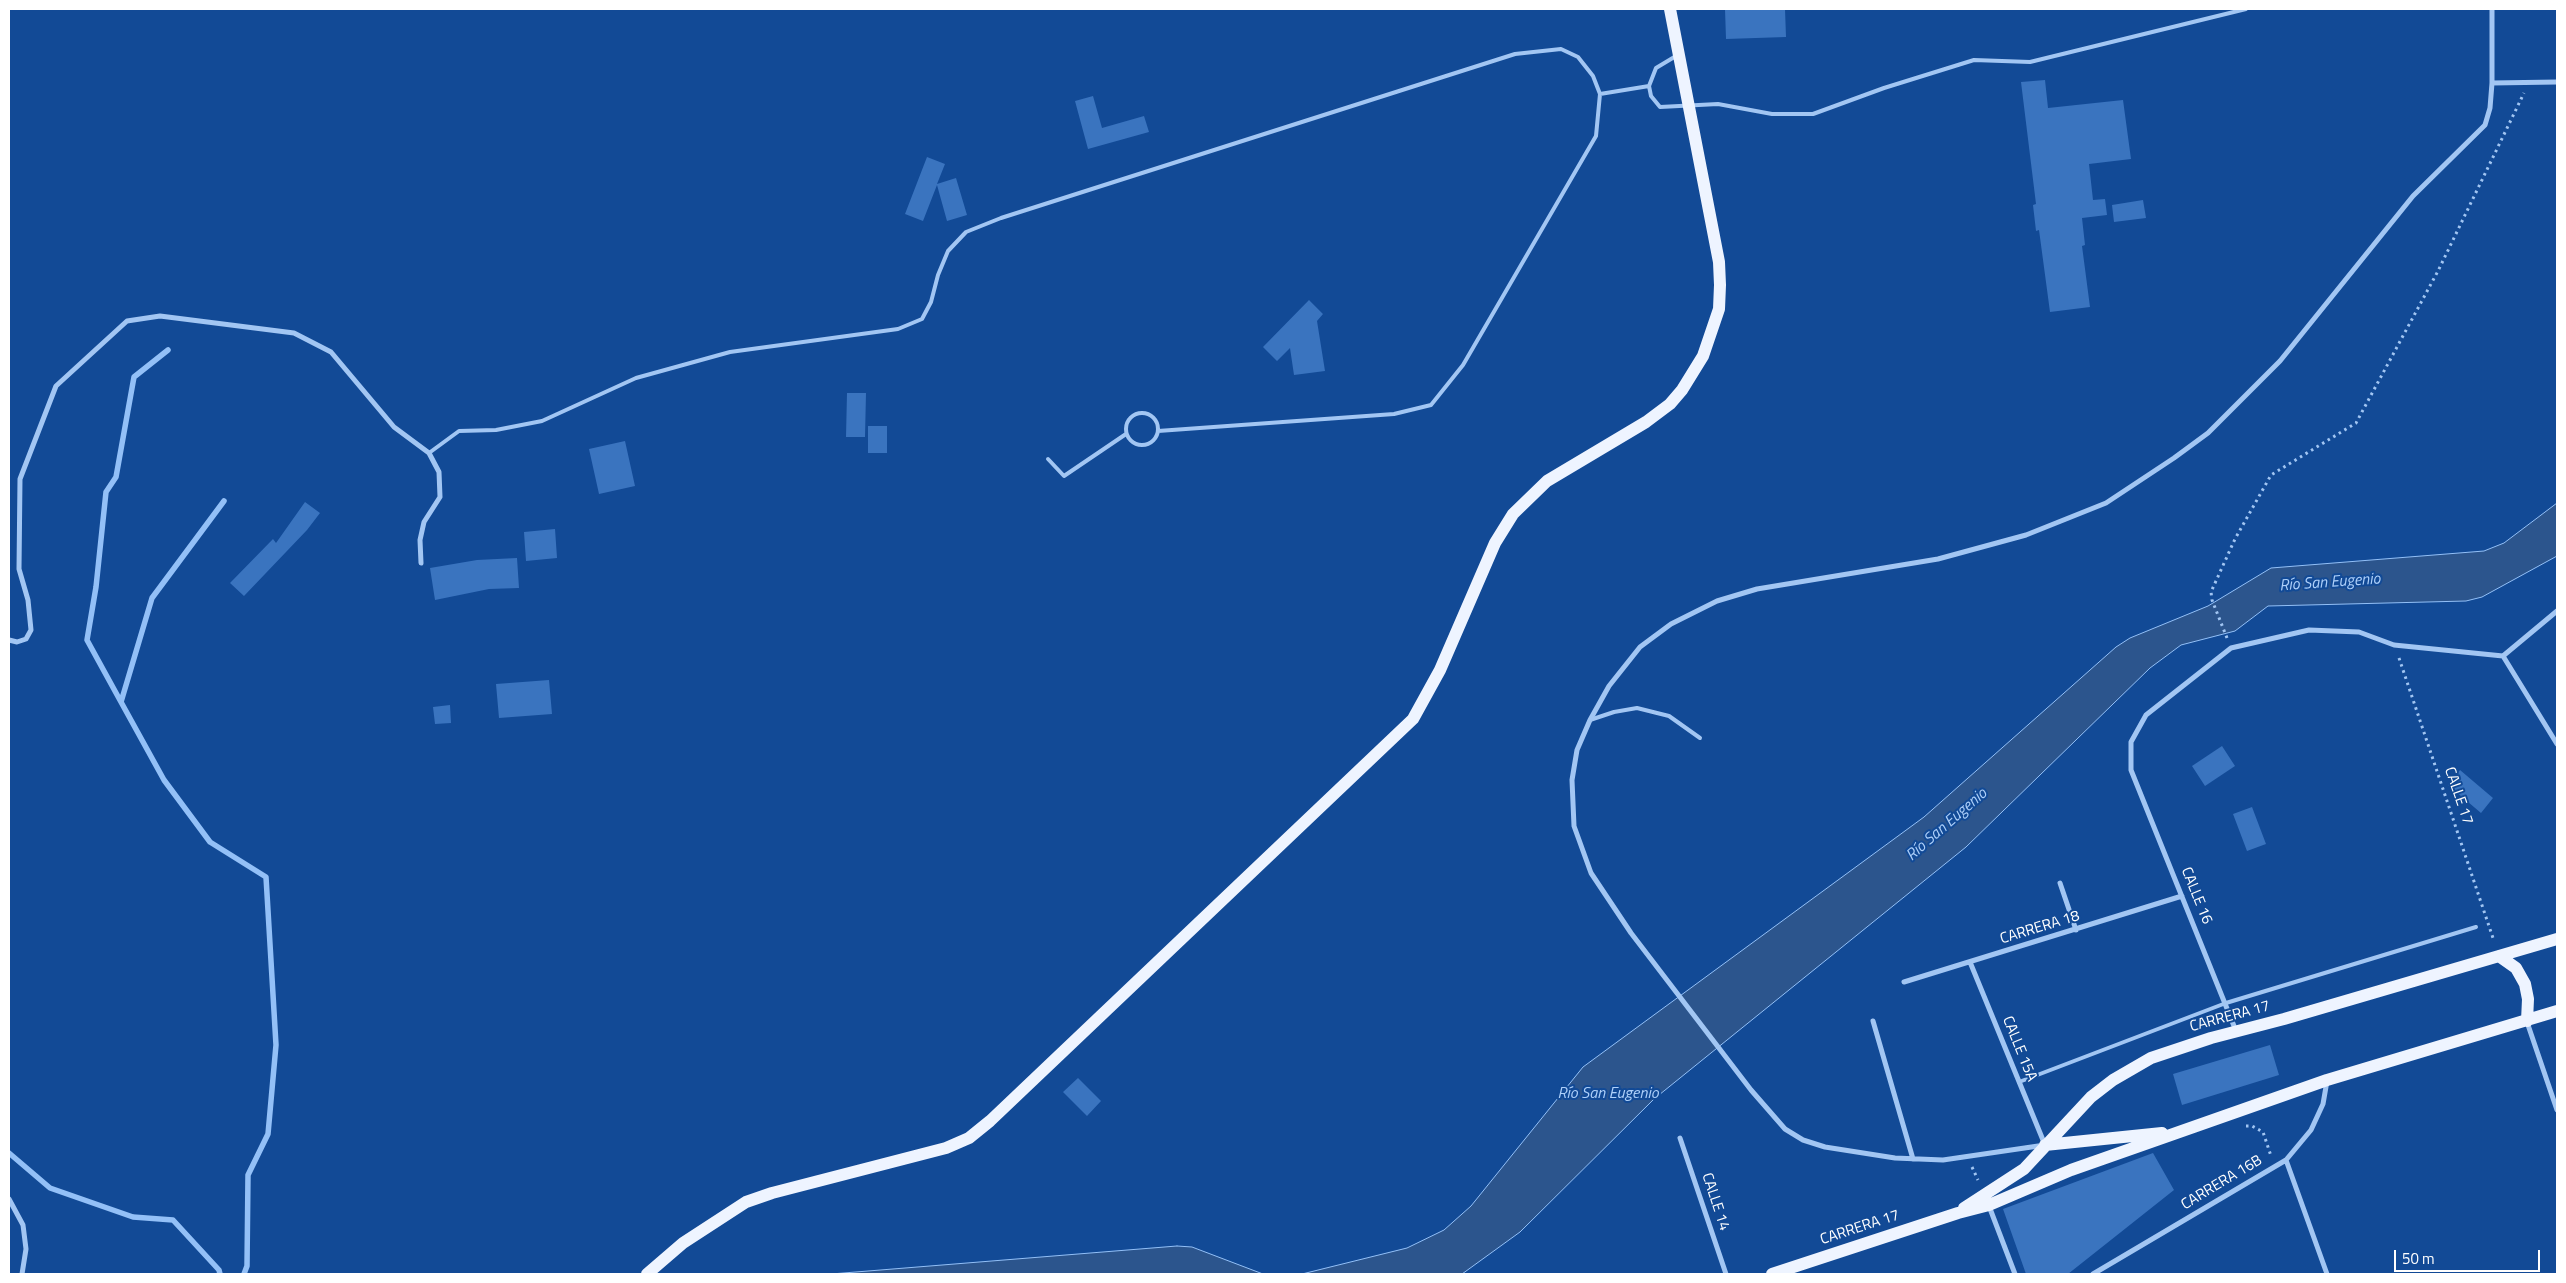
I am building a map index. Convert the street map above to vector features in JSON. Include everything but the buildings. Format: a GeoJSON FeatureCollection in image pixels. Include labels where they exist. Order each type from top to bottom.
{"type":"FeatureCollection","features":[{"type":"Feature","properties":{"kind":"main road"},"geometry":{"type":"LineString","coordinates":[[647,1274],[683,1244],[746,1202],[772,1193],[946,1148],[969,1138],[990,1121],[1413,719],[1440,670],[1495,543],[1513,514],[1547,481],[1646,422],[1670,404],[1682,390],[1703,356],[1719,309],[1719,262],[1670,9]]}},
{"type":"Feature","properties":{"kind":"main road","name":"CARRERA 17"},"geometry":{"type":"LineString","coordinates":[[1986,1200],[2001,1185],[2024,1169],[2091,1096],[2130,1069],[2175,1048],[2557,939]]}},
{"type":"Feature","properties":{"kind":"main road"},"geometry":{"type":"LineString","coordinates":[[2499,956],[2516,968],[2525,984],[2528,999],[2527,1021]]}},
{"type":"Feature","properties":{"kind":"main road","name":"CARRERA 17"},"geometry":{"type":"LineString","coordinates":[[1772,1274],[1958,1213],[1986,1200],[2327,1080],[2557,1011]]}},
{"type":"Feature","properties":{"kind":"main road"},"geometry":{"type":"LineString","coordinates":[[2045,1145],[2182,1131]]}},
{"type":"Feature","properties":{"kind":"street"},"geometry":{"type":"LineString","coordinates":[[2045,1145],[1968,1158],[1943,1160],[1913,1159],[1850,1151],[1804,1140],[1785,1129],[1751,1090],[1631,933],[1591,873],[1574,826],[1572,780],[1577,750],[1590,720],[1609,686],[1640,647],[1671,624],[1717,601],[1757,589],[1938,559],[2026,535],[2106,503],[2174,458],[2208,432],[2280,360],[2413,196],[2486,125],[2490,108],[2492,83],[2492,9]]}},
{"type":"Feature","properties":{"kind":"street"},"geometry":{"type":"LineString","coordinates":[[2492,83],[2528,84],[2557,82]]}},
{"type":"Feature","properties":{"kind":"street"},"geometry":{"type":"LineString","coordinates":[[9,640],[17,642],[26,639],[31,630],[28,600],[19,569],[20,479],[56,386],[127,321],[160,316],[294,333],[331,352],[394,427],[429,453],[439,472],[440,497],[424,522],[420,540],[421,563]]}},
{"type":"Feature","properties":{"kind":"street"},"geometry":{"type":"LineString","coordinates":[[2394,645],[2503,656],[2557,611]]}},
{"type":"Feature","properties":{"kind":"street","name":"CALLE 16"},"geometry":{"type":"LineString","coordinates":[[2236,1031],[2131,770],[2131,742],[2146,716],[2231,648],[2309,630],[2359,632],[2394,645]]}},
{"type":"Feature","properties":{"kind":"street"},"geometry":{"type":"LineString","coordinates":[[2503,656],[2557,744]]}},
{"type":"Feature","properties":{"kind":"street"},"geometry":{"type":"LineString","coordinates":[[2060,882],[2076,930]]}},
{"type":"Feature","properties":{"kind":"street","name":"CARRERA 18"},"geometry":{"type":"LineString","coordinates":[[1904,982],[2182,896]]}},
{"type":"Feature","properties":{"kind":"street","name":"CALLE 15A"},"geometry":{"type":"LineString","coordinates":[[1970,962],[2045,1145]]}},
{"type":"Feature","properties":{"kind":"street"},"geometry":{"type":"LineString","coordinates":[[1873,1021],[1913,1159]]}},
{"type":"Feature","properties":{"kind":"street"},"geometry":{"type":"LineString","coordinates":[[2527,1021],[2557,1110]]}},
{"type":"Feature","properties":{"kind":"street","name":"CARRERA 16B"},"geometry":{"type":"LineString","coordinates":[[2093,1274],[2286,1160],[2311,1130],[2323,1104],[2327,1080]]}},
{"type":"Feature","properties":{"kind":"street","name":"CALLE 14"},"geometry":{"type":"LineString","coordinates":[[1680,1138],[1726,1274]]}},
{"type":"Feature","properties":{"kind":"street"},"geometry":{"type":"LineString","coordinates":[[2286,1160],[2327,1274]]}},
{"type":"Feature","properties":{"kind":"street"},"geometry":{"type":"LineString","coordinates":[[9,1199],[23,1225],[26,1249],[22,1274]]}},
{"type":"Feature","properties":{"kind":"street"},"geometry":{"type":"LineString","coordinates":[[1986,1200],[2015,1274]]}},
{"type":"Feature","properties":{"kind":"lane"},"geometry":{"type":"LineString","coordinates":[[1679,54],[1656,68],[1649,86],[1651,96],[1660,107],[1718,104],[1772,114],[1813,114],[1884,88],[1974,60],[2030,62],[2082,51],[2246,9]]}},
{"type":"Feature","properties":{"kind":"lane"},"geometry":{"type":"LineString","coordinates":[[429,453],[459,431],[496,430],[542,421],[636,378],[730,352],[898,330],[922,318],[931,302],[938,275],[948,251],[966,232],[1001,218],[1515,54],[1561,49],[1578,56],[1593,76],[1600,94],[1596,136],[1463,365],[1430,405],[1394,414],[1158,431]]}},
{"type":"Feature","properties":{"kind":"lane"},"geometry":{"type":"LineString","coordinates":[[1600,94],[1649,86]]}},
{"type":"Feature","properties":{"kind":"lane"},"geometry":{"type":"LineString","coordinates":[[1144,412],[1155,419],[1158,431],[1152,442],[1140,446],[1129,440],[1126,434],[1125,428],[1131,416],[1144,412]]}},
{"type":"Feature","properties":{"kind":"lane"},"geometry":{"type":"LineString","coordinates":[[1048,459],[1064,476],[1126,434]]}},
{"type":"Feature","properties":{"kind":"lane"},"geometry":{"type":"LineString","coordinates":[[1590,720],[1614,712],[1637,708],[1670,716],[1700,738]]}},
{"type":"Feature","properties":{"kind":"lane"},"geometry":{"type":"LineString","coordinates":[[2019,1082],[2226,1003],[2476,927]]}},
{"type":"Feature","properties":{"kind":"path"},"geometry":{"type":"LineString","coordinates":[[2226,635],[2212,600],[2211,592],[2235,539],[2271,475],[2356,424],[2438,272],[2528,84]]}},
{"type":"Feature","properties":{"kind":"path","name":"CALLE 17"},"geometry":{"type":"LineString","coordinates":[[2394,645],[2499,956]]}},
{"type":"Feature","properties":{"kind":"path"},"geometry":{"type":"LineString","coordinates":[[2244,1127],[2252,1126],[2263,1132],[2275,1166]]}},
{"type":"Feature","properties":{"kind":"path"},"geometry":{"type":"LineString","coordinates":[[1968,1158],[1986,1200]]}},
{"type":"Feature","properties":{"kind":"water","name":"Río San Eugenio"},"geometry":{"type":"Polygon","coordinates":[[[2557,503],[2557,556],[2482,597],[2466,601],[2268,606],[2235,631],[2181,645],[2150,668],[1966,847],[1654,1099],[1520,1232],[1462,1274],[1302,1274],[1407,1248],[1444,1230],[1471,1206],[1583,1067],[1924,817],[2116,647],[2130,638],[2208,606],[2271,568],[2484,551],[2504,543],[2557,503]]]}},
{"type":"Feature","properties":{"kind":"water"},"geometry":{"type":"Polygon","coordinates":[[[1177,1246],[1192,1247],[1263,1274],[831,1274],[1177,1246]]]}},
{"type":"Feature","properties":{"kind":"waterway"},"geometry":{"type":"LineString","coordinates":[[121,702],[87,640],[96,587],[106,492],[116,477],[134,377],[168,350]]}},
{"type":"Feature","properties":{"kind":"waterway"},"geometry":{"type":"LineString","coordinates":[[224,501],[152,598],[121,702],[164,780],[210,842],[266,877],[276,1045],[268,1134],[248,1175],[247,1266],[244,1274]]}},
{"type":"Feature","properties":{"kind":"waterway"},"geometry":{"type":"LineString","coordinates":[[9,1153],[50,1188],[133,1217],[173,1220],[219,1270],[220,1274]]}}]}
